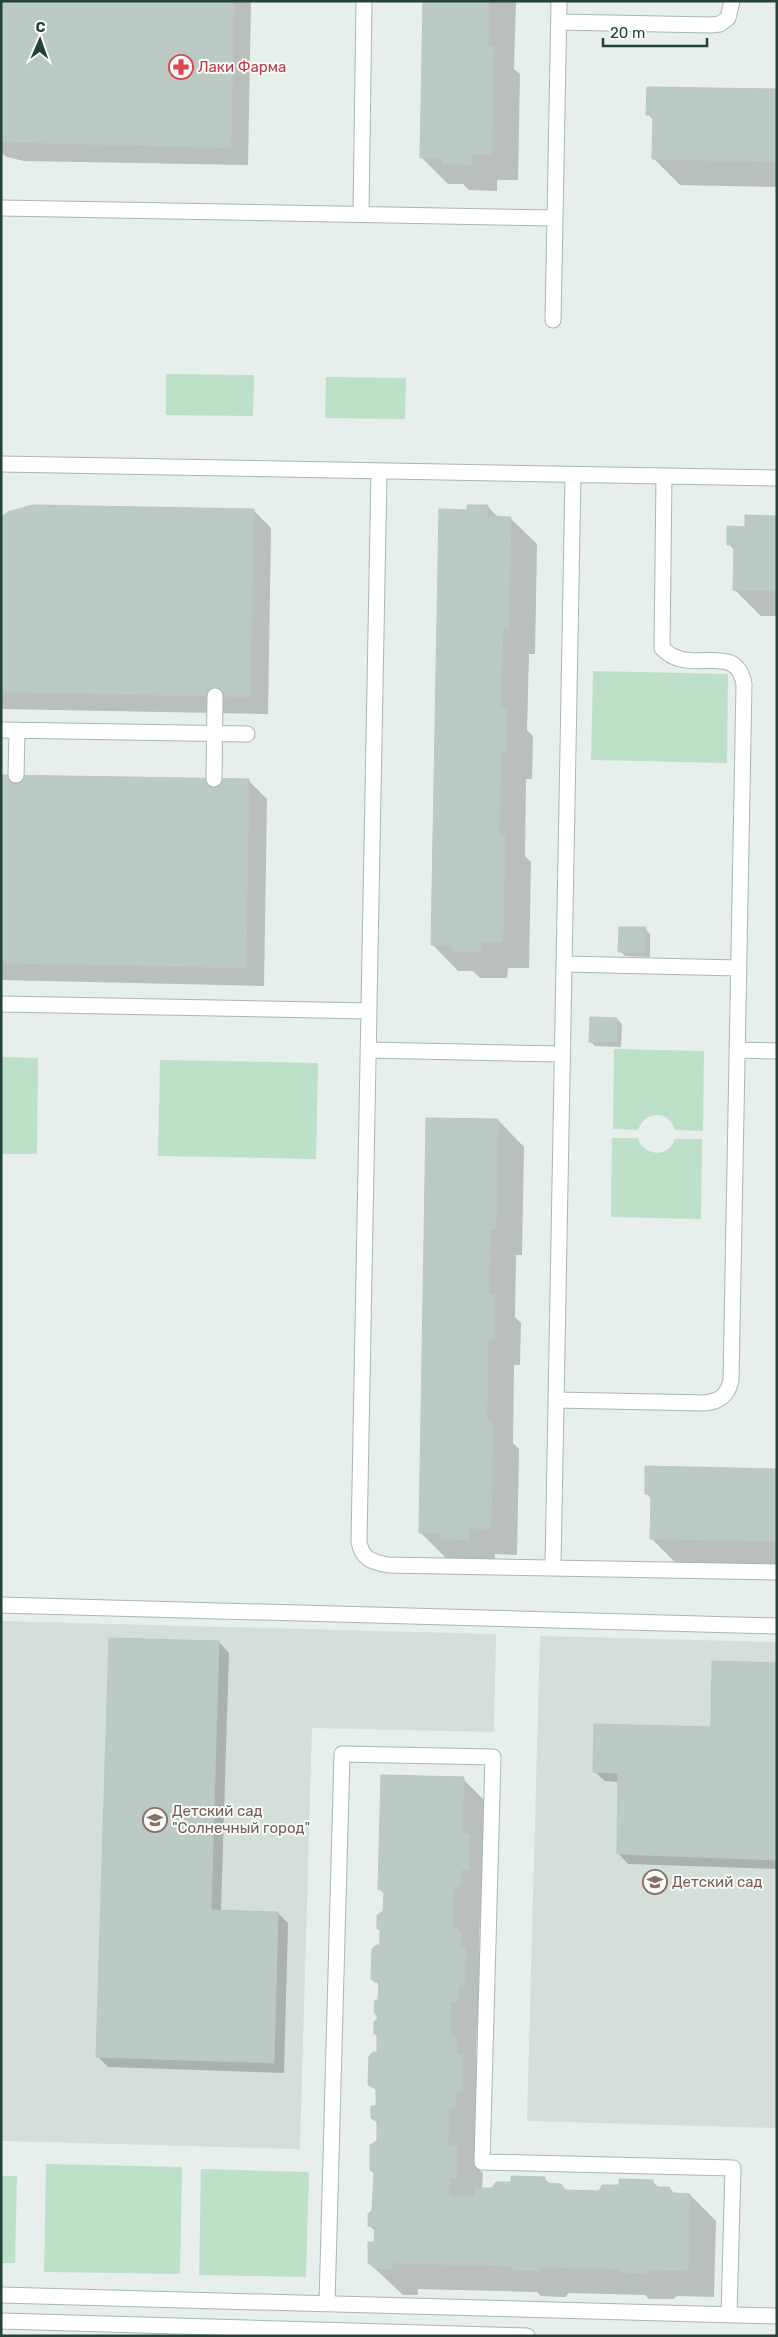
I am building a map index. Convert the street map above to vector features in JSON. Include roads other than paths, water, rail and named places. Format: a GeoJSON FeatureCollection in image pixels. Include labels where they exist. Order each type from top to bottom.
{"type":"FeatureCollection","features":[{"type":"Feature","properties":{"kind":"lane"},"geometry":{"type":"LineString","coordinates":[[360,214],[364,1]]}},
{"type":"Feature","properties":{"kind":"lane"},"geometry":{"type":"LineString","coordinates":[[553,320],[559,1]]}},
{"type":"Feature","properties":{"kind":"lane"},"geometry":{"type":"LineString","coordinates":[[559,22],[720,24],[728,18],[732,1]]}},
{"type":"Feature","properties":{"kind":"lane"},"geometry":{"type":"LineString","coordinates":[[1,208],[555,218]]}},
{"type":"Feature","properties":{"kind":"lane"},"geometry":{"type":"LineString","coordinates":[[1,464],[777,478]]}},
{"type":"Feature","properties":{"kind":"lane"},"geometry":{"type":"LineString","coordinates":[[379,472],[359,1532],[361,1553],[372,1562],[388,1564],[777,1572]]}},
{"type":"Feature","properties":{"kind":"lane"},"geometry":{"type":"LineString","coordinates":[[553,1567],[573,475]]}},
{"type":"Feature","properties":{"kind":"lane"},"geometry":{"type":"LineString","coordinates":[[556,1400],[717,1402],[728,1393],[731,1381],[744,684],[742,673],[734,664],[724,661],[682,661],[670,657],[662,648],[664,476]]}},
{"type":"Feature","properties":{"kind":"lane"},"geometry":{"type":"LineString","coordinates":[[214,779],[215,696]]}},
{"type":"Feature","properties":{"kind":"lane"},"geometry":{"type":"LineString","coordinates":[[1,730],[246,734]]}},
{"type":"Feature","properties":{"kind":"lane"},"geometry":{"type":"LineString","coordinates":[[16,775],[17,730]]}},
{"type":"Feature","properties":{"kind":"lane"},"geometry":{"type":"LineString","coordinates":[[564,964],[739,968]]}},
{"type":"Feature","properties":{"kind":"lane"},"geometry":{"type":"LineString","coordinates":[[1,1004],[369,1011]]}},
{"type":"Feature","properties":{"kind":"lane"},"geometry":{"type":"LineString","coordinates":[[368,1050],[562,1054]]}},
{"type":"Feature","properties":{"kind":"lane"},"geometry":{"type":"LineString","coordinates":[[737,1050],[777,1051]]}},
{"type":"Feature","properties":{"kind":"lane"},"geometry":{"type":"LineString","coordinates":[[1,1605],[777,1626]]}},
{"type":"Feature","properties":{"kind":"lane"},"geometry":{"type":"LineString","coordinates":[[327,2304],[342,1754],[492,1757],[482,2162],[733,2168],[729,2314]]}},
{"type":"Feature","properties":{"kind":"lane"},"geometry":{"type":"LineString","coordinates":[[1,2295],[777,2316]]}},
{"type":"Feature","properties":{"kind":"lane"},"geometry":{"type":"LineString","coordinates":[[1,2321],[527,2336]]}},
{"type":"Feature","properties":{"kind":"place","name":"Лаки Фарма"},"geometry":{"type":"Point","coordinates":[181,67]}},
{"type":"Feature","properties":{"kind":"place","name":"Детский сад \"Солнечный город\""},"geometry":{"type":"Point","coordinates":[155,1820]}},
{"type":"Feature","properties":{"kind":"place","name":"Детский сад"},"geometry":{"type":"Point","coordinates":[655,1882]}}]}
